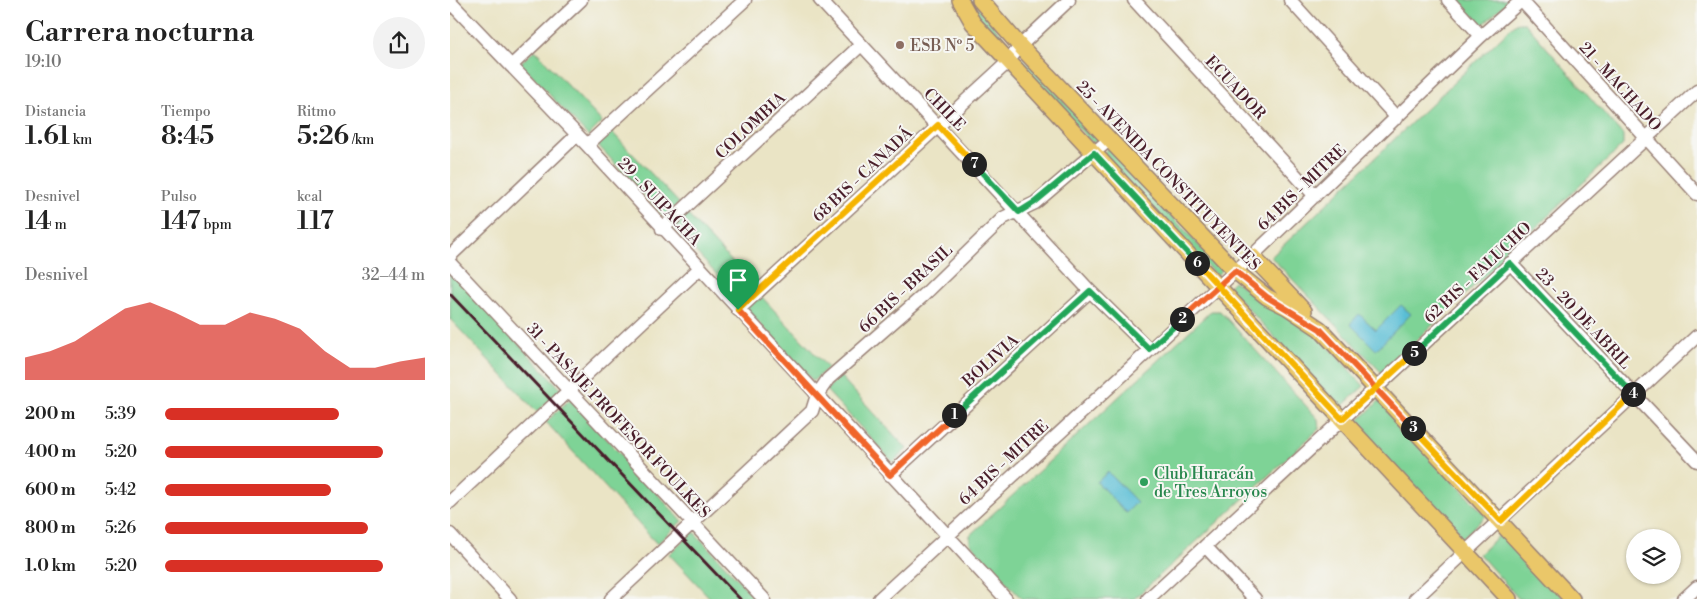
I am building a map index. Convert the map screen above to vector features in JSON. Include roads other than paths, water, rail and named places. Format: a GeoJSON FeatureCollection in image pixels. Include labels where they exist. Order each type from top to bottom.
{"type":"FeatureCollection","features":[{"type":"Feature","properties":{"kind":"main road"},"geometry":{"type":"LineString","coordinates":[[960,0],[973,23],[1008,62],[1509,599]]}},
{"type":"Feature","properties":{"kind":"main road","name":"25 - AVENIDA CONSTITUYENTES"},"geometry":{"type":"LineString","coordinates":[[980,0],[1020,46],[1235,271],[1267,297],[1320,329],[1572,599]]}},
{"type":"Feature","properties":{"kind":"main road"},"geometry":{"type":"LineString","coordinates":[[1252,256],[1320,329]]}},
{"type":"Feature","properties":{"kind":"street"},"geometry":{"type":"LineString","coordinates":[[511,66],[581,0]]}},
{"type":"Feature","properties":{"kind":"street"},"geometry":{"type":"LineString","coordinates":[[587,145],[745,0]]}},
{"type":"Feature","properties":{"kind":"street","name":"CHILE"},"geometry":{"type":"LineString","coordinates":[[820,0],[861,46],[1019,212],[1090,291],[1149,349]]}},
{"type":"Feature","properties":{"kind":"street"},"geometry":{"type":"LineString","coordinates":[[951,0],[973,23]]}},
{"type":"Feature","properties":{"kind":"street","name":"68 BIS - CANADÁ"},"geometry":{"type":"LineString","coordinates":[[738,310],[1008,62],[1020,46],[1069,0]]}},
{"type":"Feature","properties":{"kind":"street","name":"ECUADOR"},"geometry":{"type":"LineString","coordinates":[[1134,0],[1315,196]]}},
{"type":"Feature","properties":{"kind":"street"},"geometry":{"type":"LineString","coordinates":[[1290,0],[1397,118]]}},
{"type":"Feature","properties":{"kind":"street"},"geometry":{"type":"LineString","coordinates":[[1448,0],[1481,36]]}},
{"type":"Feature","properties":{"kind":"street","name":"64 BIS - MITRE"},"geometry":{"type":"LineString","coordinates":[[879,599],[1252,256],[1481,36],[1522,0]]}},
{"type":"Feature","properties":{"kind":"street","name":"21 - MACHADO"},"geometry":{"type":"LineString","coordinates":[[1522,0],[1697,194]]}},
{"type":"Feature","properties":{"kind":"street","name":"29 - SUIPACHA"},"geometry":{"type":"LineString","coordinates":[[452,3],[576,136],[587,145],[662,229],[1006,599]]}},
{"type":"Feature","properties":{"kind":"street","name":"COLOMBIA"},"geometry":{"type":"LineString","coordinates":[[662,229],[861,46]]}},
{"type":"Feature","properties":{"kind":"street","name":"62 BIS - FALUCHO"},"geometry":{"type":"LineString","coordinates":[[1148,599],[1697,91]]}},
{"type":"Feature","properties":{"kind":"street"},"geometry":{"type":"LineString","coordinates":[[450,256],[576,136]]}},
{"type":"Feature","properties":{"kind":"street","name":"66 BIS - BRASIL"},"geometry":{"type":"LineString","coordinates":[[611,599],[812,411],[817,395],[828,379],[924,295],[1003,218],[1019,212],[1035,202],[1110,139]]}},
{"type":"Feature","properties":{"kind":"street","name":"31 - PASAJE PROFESOR FOULKES"},"geometry":{"type":"LineString","coordinates":[[450,263],[764,599]]}},
{"type":"Feature","properties":{"kind":"street","name":"23 - 20 DE ABRIL"},"geometry":{"type":"LineString","coordinates":[[1510,263],[1697,461]]}},
{"type":"Feature","properties":{"kind":"street"},"geometry":{"type":"LineString","coordinates":[[450,502],[700,268]]}},
{"type":"Feature","properties":{"kind":"street","name":"BOLIVIA"},"geometry":{"type":"LineString","coordinates":[[890,475],[1090,291]]}},
{"type":"Feature","properties":{"kind":"street"},"geometry":{"type":"LineString","coordinates":[[1415,599],[1501,521],[1697,336]]}},
{"type":"Feature","properties":{"kind":"street"},"geometry":{"type":"LineString","coordinates":[[450,534],[510,599]]}},
{"type":"Feature","properties":{"kind":"street"},"geometry":{"type":"LineString","coordinates":[[1205,546],[1255,599]]}},
{"type":"Feature","properties":{"kind":"street"},"geometry":{"type":"LineString","coordinates":[[1684,599],[1697,587]]}},
{"type":"Feature","properties":{"kind":"water"},"geometry":{"type":"Polygon","coordinates":[[[1401,305],[1411,314],[1376,350],[1350,324],[1359,314],[1376,330],[1401,305]]]}},
{"type":"Feature","properties":{"kind":"water"},"geometry":{"type":"Polygon","coordinates":[[[1108,472],[1137,502],[1126,513],[1097,482],[1108,472]]]}},
{"type":"Feature","properties":{"kind":"railway"},"geometry":{"type":"LineString","coordinates":[[450,294],[740,599]]}},
{"type":"Feature","properties":{"kind":"place","name":"ESB Nº 5"},"geometry":{"type":"Point","coordinates":[900,45]}},
{"type":"Feature","properties":{"kind":"place","name":"Club Huracán de Tres Arroyos"},"geometry":{"type":"Point","coordinates":[1144,482]}}]}
